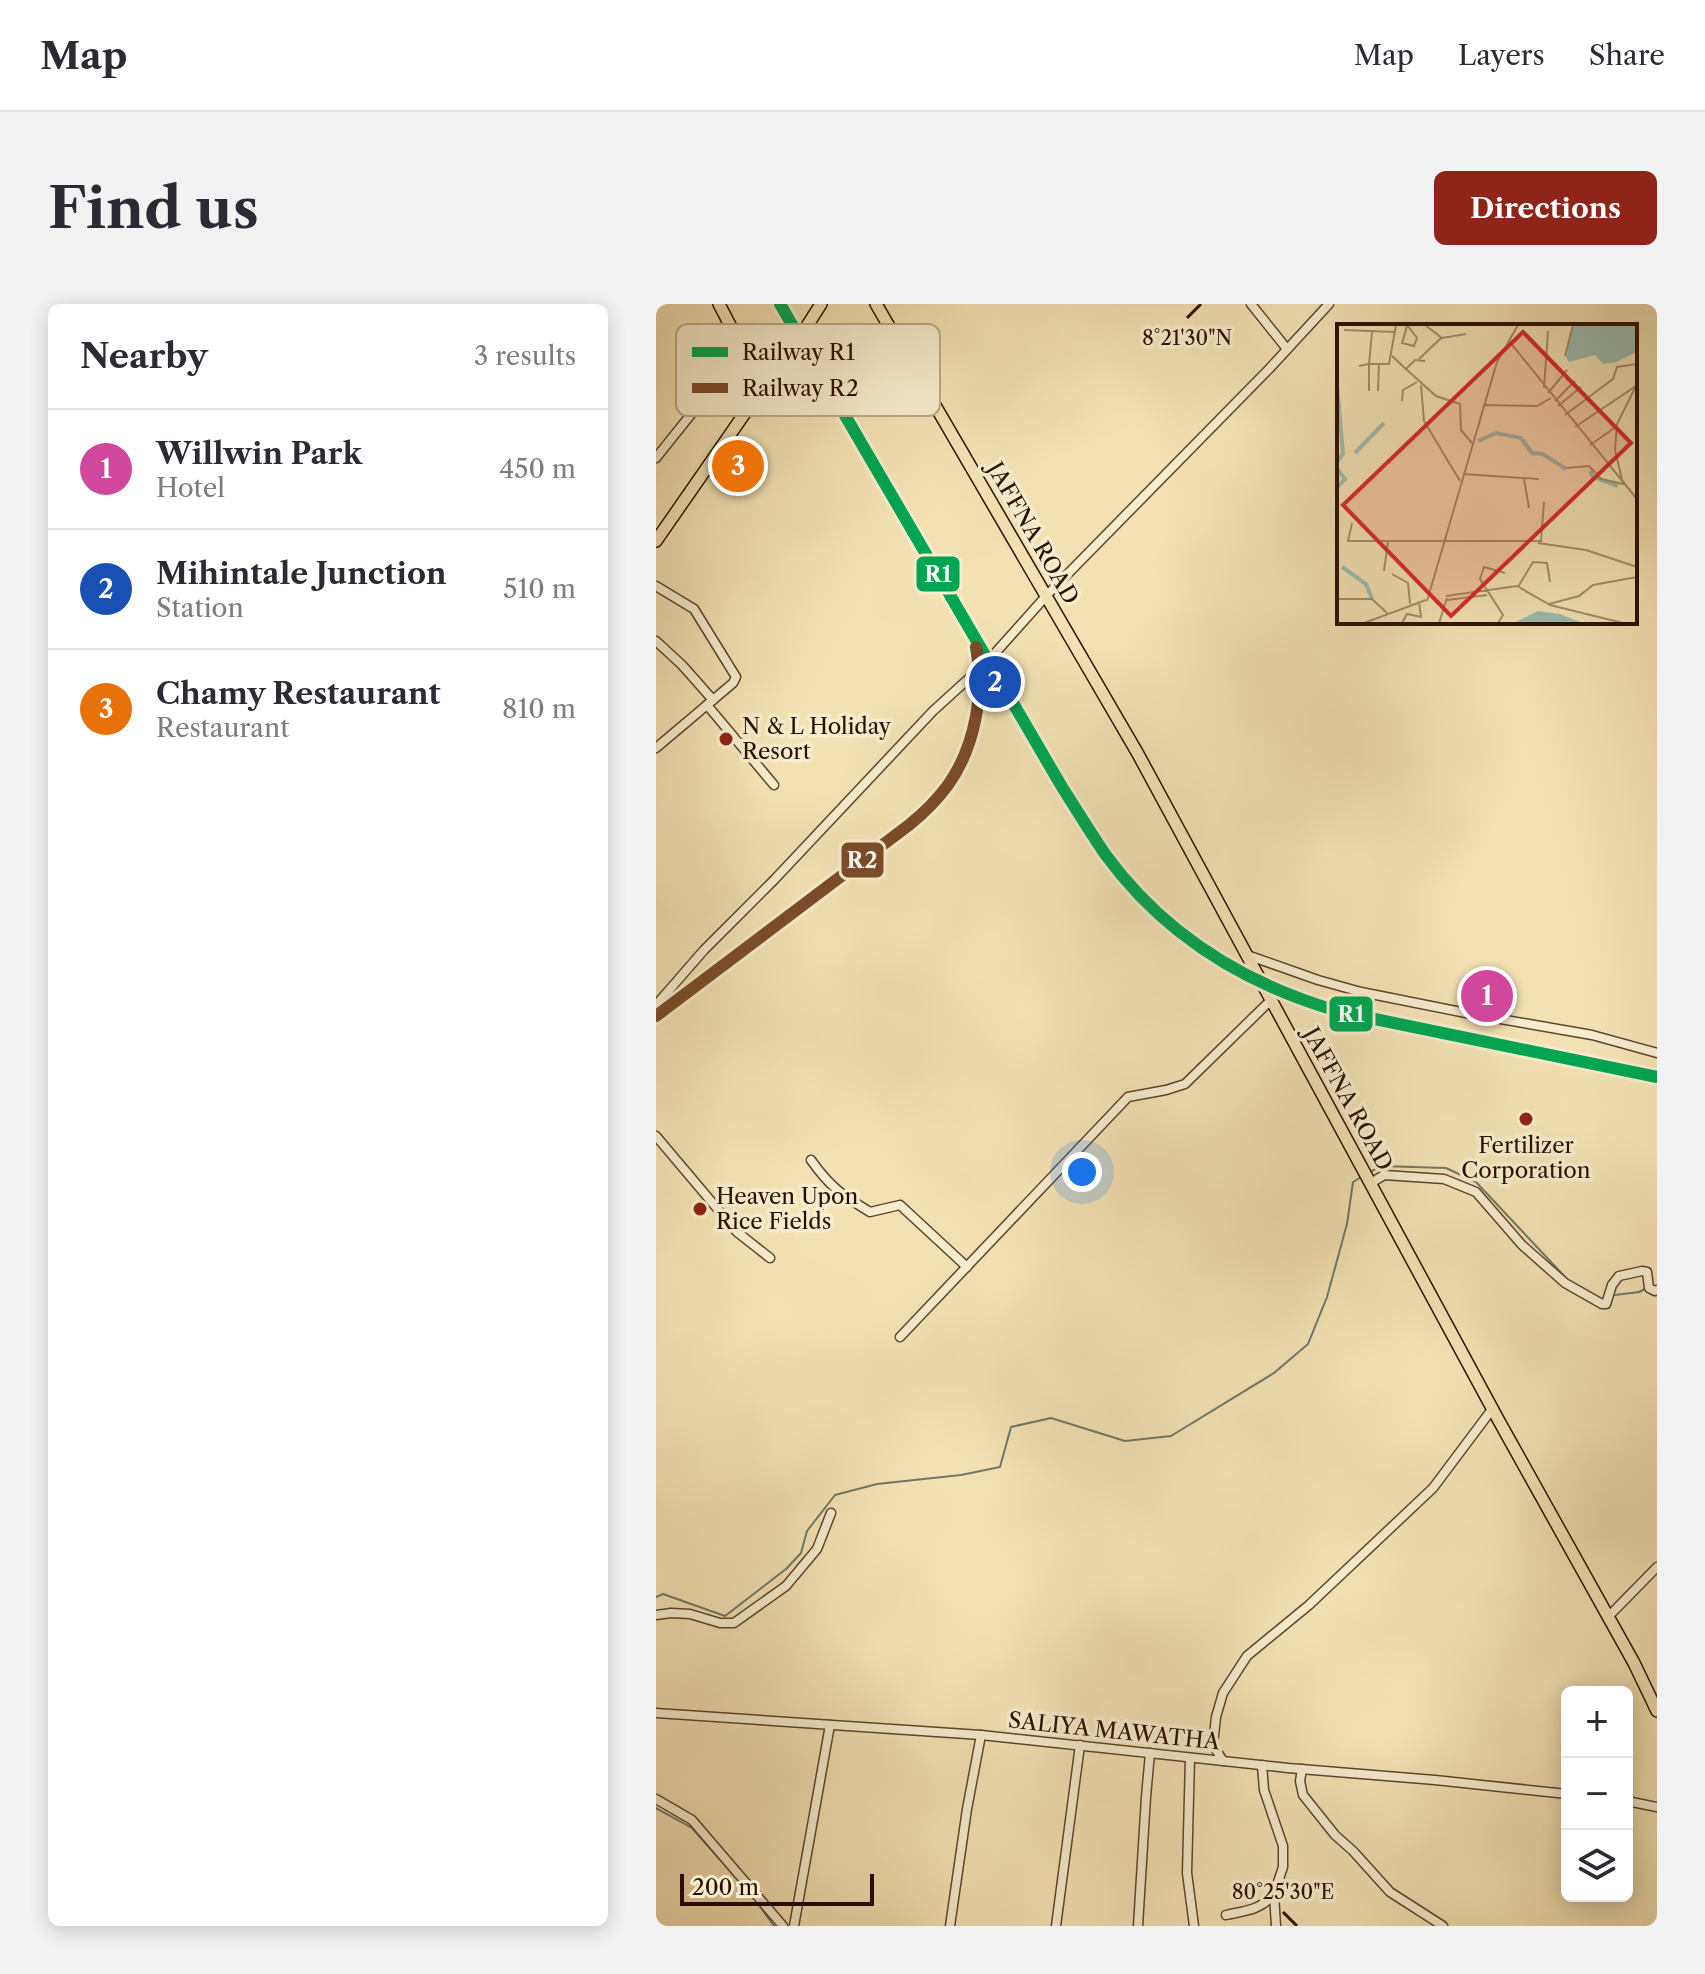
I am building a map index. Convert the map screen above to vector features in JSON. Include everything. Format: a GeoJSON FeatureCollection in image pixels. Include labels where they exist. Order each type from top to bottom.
{"type":"FeatureCollection","features":[{"type":"Feature","properties":{"kind":"highway"},"geometry":{"type":"LineString","coordinates":[[719,304],[729,324]]}},
{"type":"Feature","properties":{"kind":"highway"},"geometry":{"type":"LineString","coordinates":[[804,324],[818,304]]}},
{"type":"Feature","properties":{"kind":"highway","name":"JAFFNA ROAD"},"geometry":{"type":"LineString","coordinates":[[876,304],[888,324]]}},
{"type":"Feature","properties":{"kind":"highway","name":"JAFFNA ROAD"},"geometry":{"type":"LineString","coordinates":[[940,413],[1138,754],[1634,1663],[1657,1711]]}},
{"type":"Feature","properties":{"kind":"highway"},"geometry":{"type":"LineString","coordinates":[[656,541],[743,416]]}},
{"type":"Feature","properties":{"kind":"street"},"geometry":{"type":"LineString","coordinates":[[1251,304],[1287,349]]}},
{"type":"Feature","properties":{"kind":"street"},"geometry":{"type":"LineString","coordinates":[[656,1005],[709,944],[774,880],[933,711],[988,661],[1047,595],[1329,304]]}},
{"type":"Feature","properties":{"kind":"street"},"geometry":{"type":"LineString","coordinates":[[656,458],[690,416]]}},
{"type":"Feature","properties":{"kind":"street"},"geometry":{"type":"LineString","coordinates":[[656,586],[694,609],[736,677],[733,683],[656,748]]}},
{"type":"Feature","properties":{"kind":"street"},"geometry":{"type":"LineString","coordinates":[[656,641],[682,665],[774,785]]}},
{"type":"Feature","properties":{"kind":"street"},"geometry":{"type":"LineString","coordinates":[[1247,955],[1361,992],[1592,1035],[1657,1053]]}},
{"type":"Feature","properties":{"kind":"street"},"geometry":{"type":"LineString","coordinates":[[900,1337],[1128,1097],[1185,1084],[1271,1000]]}},
{"type":"Feature","properties":{"kind":"street"},"geometry":{"type":"LineString","coordinates":[[656,1136],[737,1232],[770,1258]]}},
{"type":"Feature","properties":{"kind":"street"},"geometry":{"type":"LineString","coordinates":[[811,1160],[841,1195],[870,1212],[900,1205],[967,1267]]}},
{"type":"Feature","properties":{"kind":"street"},"geometry":{"type":"LineString","coordinates":[[1367,1177],[1384,1175],[1444,1179],[1476,1192],[1522,1245],[1565,1283],[1602,1304],[1606,1304],[1612,1285],[1619,1276],[1647,1272],[1652,1287]]}},
{"type":"Feature","properties":{"kind":"street"},"geometry":{"type":"LineString","coordinates":[[1223,1761],[1213,1745],[1216,1717],[1223,1693],[1247,1656],[1309,1605],[1433,1488],[1493,1408]]}},
{"type":"Feature","properties":{"kind":"street"},"geometry":{"type":"LineString","coordinates":[[656,1615],[690,1614],[720,1623],[734,1623],[795,1577],[817,1549],[831,1513]]}},
{"type":"Feature","properties":{"kind":"street"},"geometry":{"type":"LineString","coordinates":[[1608,1617],[1657,1567]]}},
{"type":"Feature","properties":{"kind":"street","name":"SALIYA MAWATHA"},"geometry":{"type":"LineString","coordinates":[[656,1713],[981,1735],[1561,1793]]}},
{"type":"Feature","properties":{"kind":"street"},"geometry":{"type":"LineString","coordinates":[[794,1926],[830,1725]]}},
{"type":"Feature","properties":{"kind":"street"},"geometry":{"type":"LineString","coordinates":[[950,1926],[981,1735]]}},
{"type":"Feature","properties":{"kind":"street"},"geometry":{"type":"LineString","coordinates":[[1056,1926],[1080,1745]]}},
{"type":"Feature","properties":{"kind":"street"},"geometry":{"type":"LineString","coordinates":[[1138,1926],[1150,1753]]}},
{"type":"Feature","properties":{"kind":"street"},"geometry":{"type":"LineString","coordinates":[[1190,1758],[1187,1873],[1194,1926]]}},
{"type":"Feature","properties":{"kind":"street"},"geometry":{"type":"LineString","coordinates":[[1262,1765],[1264,1790],[1283,1846],[1283,1867],[1274,1894],[1276,1926]]}},
{"type":"Feature","properties":{"kind":"street"},"geometry":{"type":"LineString","coordinates":[[1302,1769],[1300,1781],[1303,1795],[1335,1835],[1390,1892],[1443,1926]]}},
{"type":"Feature","properties":{"kind":"street"},"geometry":{"type":"LineString","coordinates":[[656,1799],[692,1820],[783,1926]]}},
{"type":"Feature","properties":{"kind":"street"},"geometry":{"type":"LineString","coordinates":[[1633,1802],[1657,1807]]}},
{"type":"Feature","properties":{"kind":"street"},"geometry":{"type":"LineString","coordinates":[[1226,1915],[1254,1910],[1274,1894]]}},
{"type":"Feature","properties":{"kind":"waterway"},"geometry":{"type":"LineString","coordinates":[[1369,1173],[1380,1166],[1446,1168],[1476,1182],[1567,1279]]}},
{"type":"Feature","properties":{"kind":"waterway"},"geometry":{"type":"LineString","coordinates":[[656,1597],[663,1594],[725,1616],[786,1569],[801,1553],[807,1531],[835,1495],[877,1484],[961,1475],[1000,1467],[1011,1427],[1051,1418],[1125,1441],[1171,1436],[1274,1373],[1308,1344],[1327,1297],[1347,1224],[1353,1182],[1363,1176]]}},
{"type":"Feature","properties":{"kind":"waterway"},"geometry":{"type":"LineString","coordinates":[[1615,1295],[1645,1289]]}},
{"type":"Feature","properties":{"kind":"waterway"},"geometry":{"type":"LineString","coordinates":[[656,1808],[692,1828],[754,1898],[774,1926]]}},
{"type":"Feature","properties":{"kind":"railway"},"geometry":{"type":"LineString","coordinates":[[780,304],[792,324]]}},
{"type":"Feature","properties":{"kind":"railway"},"geometry":{"type":"LineString","coordinates":[[845,416],[1062,787],[1105,854],[1153,909],[1181,932],[1240,972],[1306,1001],[1341,1012],[1657,1077]]}},
{"type":"Feature","properties":{"kind":"rail line","name":"R1"},"geometry":{"type":"LineString","coordinates":[[780,304],[792,324]]}},
{"type":"Feature","properties":{"kind":"rail line","name":"R1"},"geometry":{"type":"LineString","coordinates":[[845,416],[1062,787],[1105,854],[1153,909],[1181,932],[1240,972],[1306,1001],[1341,1012],[1657,1077]]}},
{"type":"Feature","properties":{"kind":"rail line","name":"R2"},"geometry":{"type":"LineString","coordinates":[[656,1016],[909,825],[939,796],[965,754],[976,719],[979,682],[976,647]]}},
{"type":"Feature","properties":{"kind":"place","name":"Chamy Restaurant"},"geometry":{"type":"Point","coordinates":[738,466]}},
{"type":"Feature","properties":{"kind":"place","name":"Mihintale Junction"},"geometry":{"type":"Point","coordinates":[995,682]}},
{"type":"Feature","properties":{"kind":"place","name":"N & L Holiday Resort"},"geometry":{"type":"Point","coordinates":[726,739]}},
{"type":"Feature","properties":{"kind":"place","name":"Willwin Park"},"geometry":{"type":"Point","coordinates":[1487,996]}},
{"type":"Feature","properties":{"kind":"place","name":"Fertilizer Corporation"},"geometry":{"type":"Point","coordinates":[1526,1119]}},
{"type":"Feature","properties":{"kind":"place","name":"Heaven Upon Rice Fields"},"geometry":{"type":"Point","coordinates":[700,1209]}}]}
